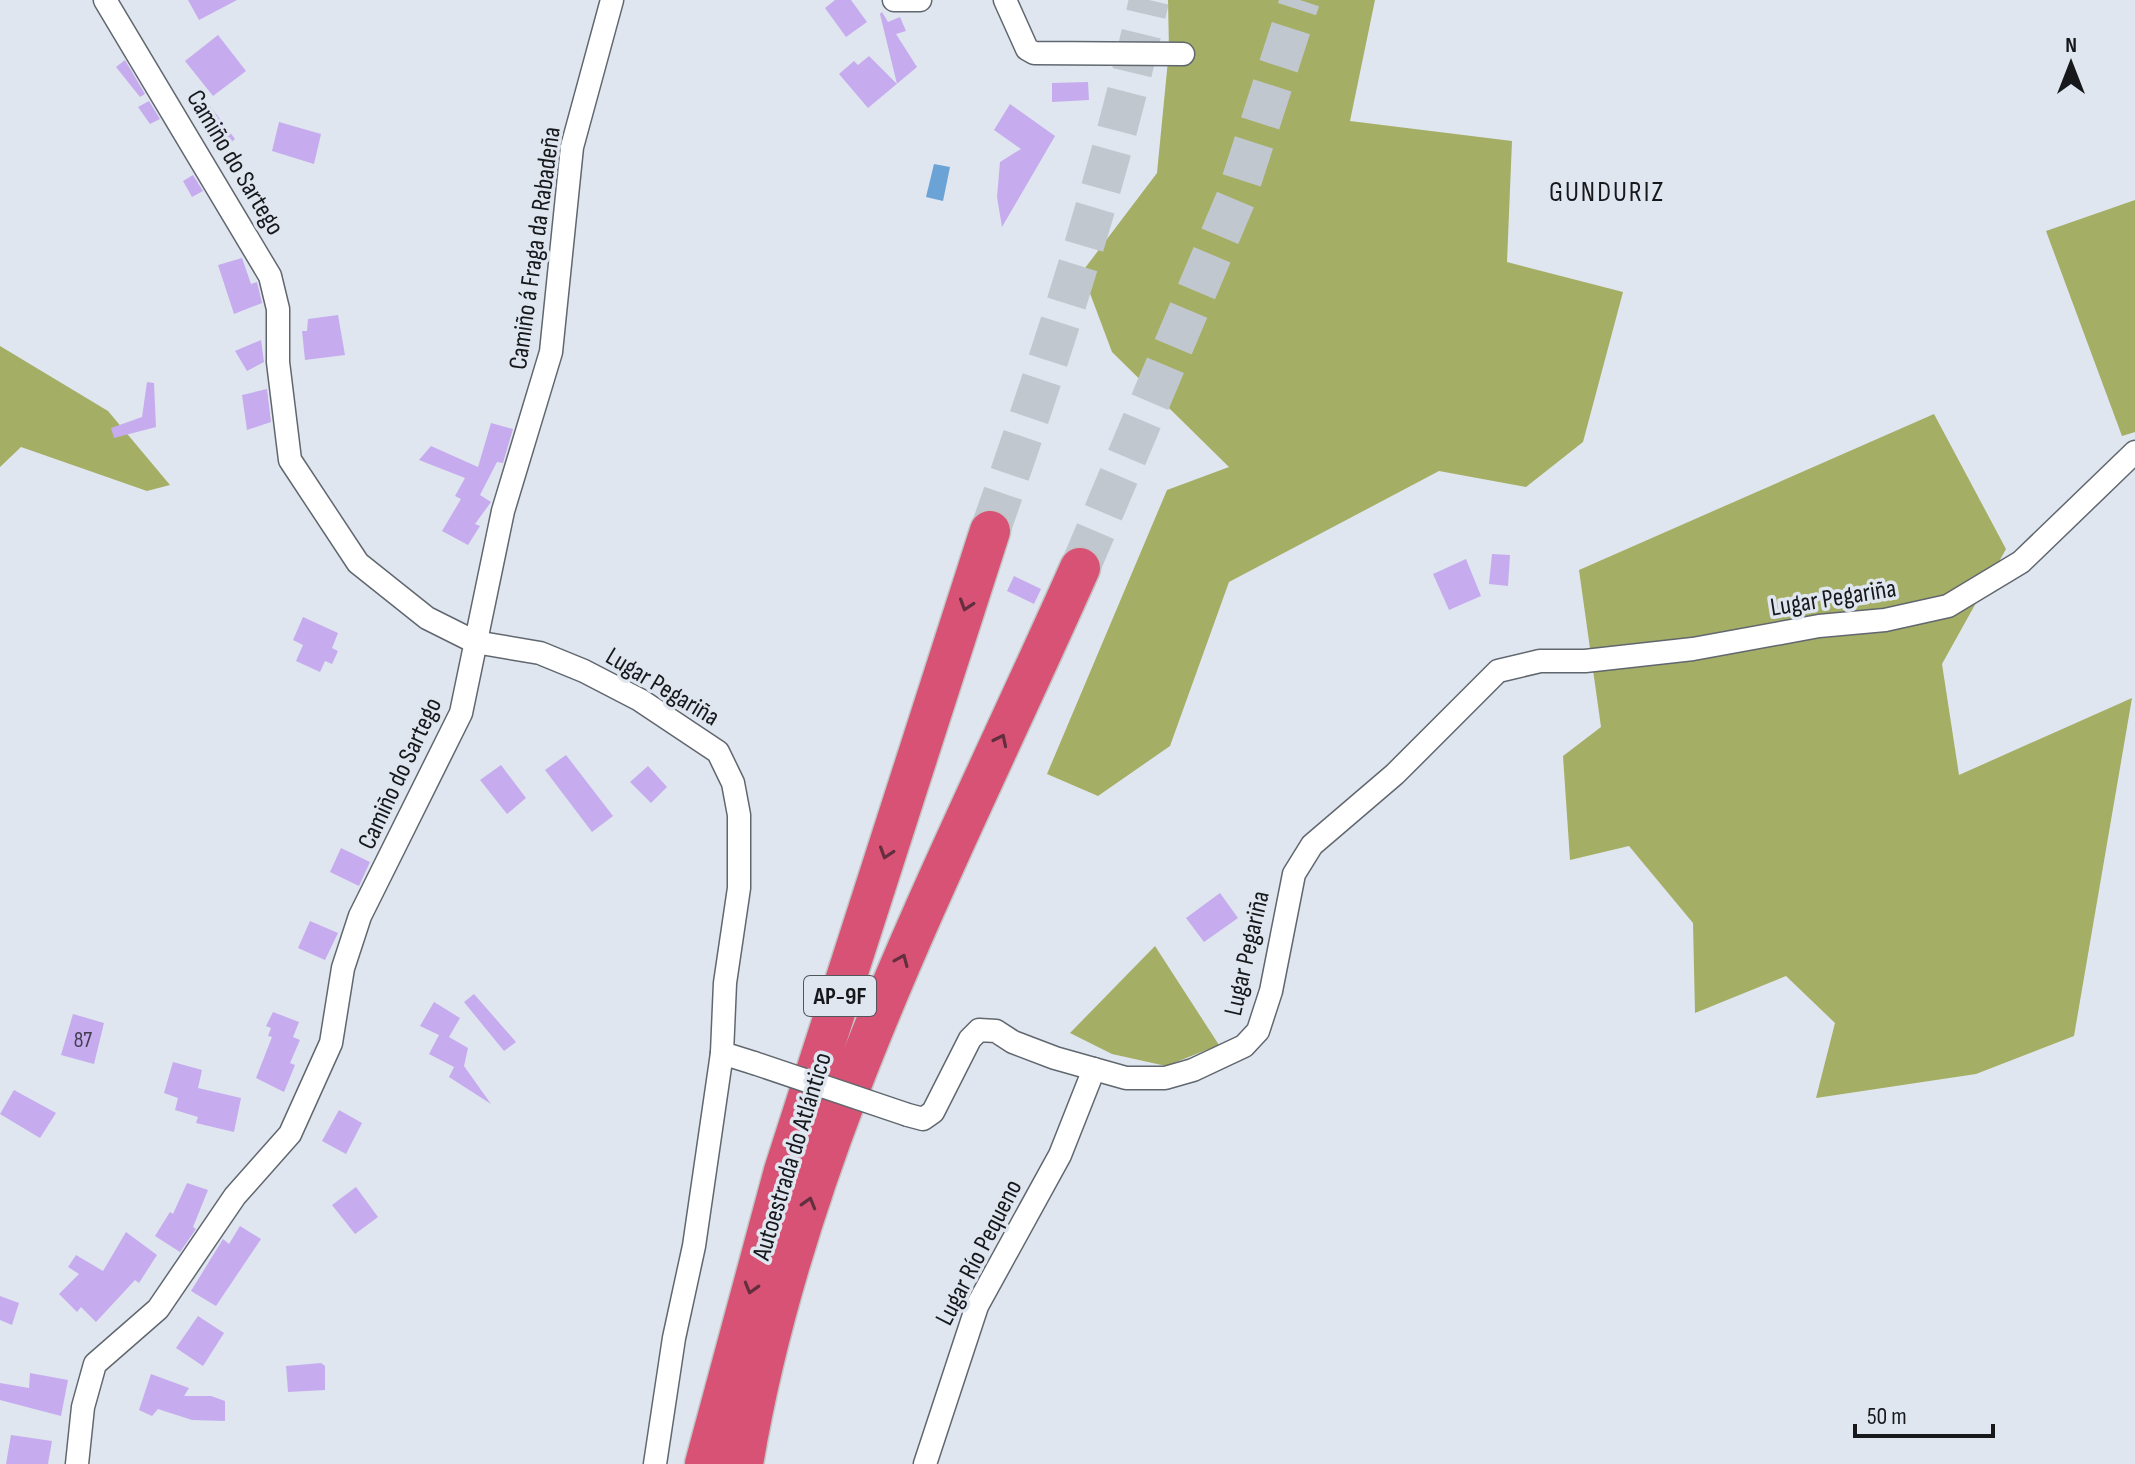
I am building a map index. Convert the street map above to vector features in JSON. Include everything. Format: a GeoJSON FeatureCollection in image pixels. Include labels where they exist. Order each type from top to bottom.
{"type":"FeatureCollection","features":[{"type":"Feature","properties":{"kind":"highway","name":"Autoestrada do Atlántico"},"geometry":{"type":"LineString","coordinates":[[705,1464],[784,1171],[990,531]]}},
{"type":"Feature","properties":{"kind":"highway","name":"Autoestrada do Atlántico"},"geometry":{"type":"LineString","coordinates":[[743,1464],[770,1340],[811,1194],[866,1047],[967,810],[1080,568]]}},
{"type":"Feature","properties":{"kind":"street","name":"Camiño do Sartego"},"geometry":{"type":"LineString","coordinates":[[77,1464],[83,1407],[95,1364],[158,1309],[235,1196],[290,1134],[331,1043],[343,968],[360,916],[461,713],[475,642],[427,618],[358,563],[290,460],[278,362],[278,309],[270,276],[105,0]]}},
{"type":"Feature","properties":{"kind":"street","name":"Camiño á Fraga da Rabadeña"},"geometry":{"type":"LineString","coordinates":[[475,642],[503,511],[551,352],[572,147],[612,0]]}},
{"type":"Feature","properties":{"kind":"street"},"geometry":{"type":"LineString","coordinates":[[894,0],[920,0]]}},
{"type":"Feature","properties":{"kind":"street"},"geometry":{"type":"LineString","coordinates":[[1005,0],[1027,49],[1034,53],[1183,54]]}},
{"type":"Feature","properties":{"kind":"street","name":"Lugar Pegariña"},"geometry":{"type":"LineString","coordinates":[[475,642],[540,653],[584,671],[640,700],[718,752],[733,783],[739,815],[739,888],[725,983],[722,1053],[923,1119],[933,1112],[970,1039],[979,1030],[996,1031],[1013,1042],[1126,1078],[1165,1078],[1193,1070],[1244,1046],[1258,1031],[1271,991],[1294,874],[1312,845],[1395,774],[1498,671],[1540,661],[1585,661],[1693,649],[1819,626],[1885,620],[1948,606],[2021,562],[2135,452]]}},
{"type":"Feature","properties":{"kind":"street"},"geometry":{"type":"LineString","coordinates":[[655,1464],[674,1338],[694,1246],[722,1053]]}},
{"type":"Feature","properties":{"kind":"street","name":"Lugar Río Pequeno"},"geometry":{"type":"LineString","coordinates":[[925,1464],[977,1306],[1060,1155],[1094,1069]]}},
{"type":"Feature","properties":{"kind":"green space"},"geometry":{"type":"Polygon","coordinates":[[[1168,0],[1375,0],[1350,121],[1512,141],[1507,262],[1623,292],[1583,442],[1526,487],[1439,471],[1229,582],[1170,746],[1098,796],[1047,774],[1167,490],[1229,467],[1112,352],[1082,272],[1157,173],[1169,50],[1168,0]]]}},
{"type":"Feature","properties":{"kind":"green space"},"geometry":{"type":"Polygon","coordinates":[[[2135,200],[2135,432],[2122,436],[2046,231],[2135,200]]]}},
{"type":"Feature","properties":{"kind":"green space"},"geometry":{"type":"Polygon","coordinates":[[[0,346],[108,411],[170,485],[147,491],[21,447],[0,467],[0,346]]]}},
{"type":"Feature","properties":{"kind":"green space"},"geometry":{"type":"Polygon","coordinates":[[[1934,414],[2006,549],[1942,664],[1959,775],[2132,698],[2074,1036],[1976,1074],[1816,1098],[1835,1023],[1786,976],[1695,1013],[1693,923],[1629,846],[1570,860],[1563,756],[1601,727],[1579,570],[1934,414]]]}},
{"type":"Feature","properties":{"kind":"green space"},"geometry":{"type":"Polygon","coordinates":[[[1155,946],[1219,1045],[1166,1066],[1112,1054],[1070,1033],[1155,946]]]}},
{"type":"Feature","properties":{"kind":"water"},"geometry":{"type":"Polygon","coordinates":[[[934,164],[950,167],[943,201],[926,197],[934,164]]]}},
{"type":"Feature","properties":{"kind":"building"},"geometry":{"type":"Polygon","coordinates":[[[188,0],[237,0],[199,20],[188,0]]]}},
{"type":"Feature","properties":{"kind":"building"},"geometry":{"type":"Polygon","coordinates":[[[835,0],[851,0],[867,22],[846,37],[825,8],[835,0]]]}},
{"type":"Feature","properties":{"kind":"building"},"geometry":{"type":"Polygon","coordinates":[[[882,12],[888,22],[900,17],[906,31],[896,34],[917,67],[897,84],[880,14],[882,12]]]}},
{"type":"Feature","properties":{"kind":"building"},"geometry":{"type":"Polygon","coordinates":[[[218,35],[246,71],[213,96],[185,61],[218,35]]]}},
{"type":"Feature","properties":{"kind":"building"},"geometry":{"type":"Polygon","coordinates":[[[869,56],[897,84],[868,108],[839,74],[854,61],[858,65],[869,56]]]}},
{"type":"Feature","properties":{"kind":"building"},"geometry":{"type":"Polygon","coordinates":[[[125,60],[145,94],[140,97],[116,67],[125,60]]]}},
{"type":"Feature","properties":{"kind":"building"},"geometry":{"type":"Polygon","coordinates":[[[1088,82],[1089,100],[1052,102],[1052,83],[1088,82]]]}},
{"type":"Feature","properties":{"kind":"building"},"geometry":{"type":"Polygon","coordinates":[[[201,94],[235,139],[228,145],[188,104],[201,94]]]}},
{"type":"Feature","properties":{"kind":"building"},"geometry":{"type":"Polygon","coordinates":[[[149,101],[160,119],[150,124],[138,107],[149,101]]]}},
{"type":"Feature","properties":{"kind":"building"},"geometry":{"type":"Polygon","coordinates":[[[1010,104],[1055,136],[1002,227],[997,197],[1000,162],[1021,149],[994,130],[1010,104]]]}},
{"type":"Feature","properties":{"kind":"building"},"geometry":{"type":"Polygon","coordinates":[[[279,122],[321,134],[314,164],[272,151],[279,122]]]}},
{"type":"Feature","properties":{"kind":"building"},"geometry":{"type":"Polygon","coordinates":[[[193,175],[203,191],[192,197],[183,181],[193,175]]]}},
{"type":"Feature","properties":{"kind":"building"},"geometry":{"type":"Polygon","coordinates":[[[242,258],[251,284],[257,282],[262,303],[234,314],[218,265],[242,258]]]}},
{"type":"Feature","properties":{"kind":"building"},"geometry":{"type":"Polygon","coordinates":[[[338,315],[345,355],[305,360],[302,331],[307,331],[308,319],[338,315]]]}},
{"type":"Feature","properties":{"kind":"building"},"geometry":{"type":"Polygon","coordinates":[[[261,340],[264,362],[247,371],[235,351],[261,340]]]}},
{"type":"Feature","properties":{"kind":"building"},"geometry":{"type":"Polygon","coordinates":[[[147,382],[154,383],[156,427],[114,438],[111,428],[142,417],[147,382]]]}},
{"type":"Feature","properties":{"kind":"building"},"geometry":{"type":"Polygon","coordinates":[[[267,389],[271,422],[247,430],[242,395],[267,389]]]}},
{"type":"Feature","properties":{"kind":"building"},"geometry":{"type":"Polygon","coordinates":[[[491,423],[513,429],[503,463],[497,462],[480,495],[491,502],[475,524],[480,526],[468,545],[442,531],[461,499],[455,496],[465,478],[419,460],[431,446],[478,467],[491,423]]]}},
{"type":"Feature","properties":{"kind":"building"},"geometry":{"type":"Polygon","coordinates":[[[1492,554],[1510,555],[1508,586],[1489,584],[1492,554]]]}},
{"type":"Feature","properties":{"kind":"building"},"geometry":{"type":"Polygon","coordinates":[[[1466,559],[1481,596],[1449,610],[1433,574],[1466,559]]]}},
{"type":"Feature","properties":{"kind":"building"},"geometry":{"type":"Polygon","coordinates":[[[1014,576],[1041,589],[1034,604],[1007,591],[1014,576]]]}},
{"type":"Feature","properties":{"kind":"building"},"geometry":{"type":"Polygon","coordinates":[[[303,617],[338,633],[332,648],[338,651],[332,664],[325,661],[320,672],[296,661],[303,645],[293,640],[303,617]]]}},
{"type":"Feature","properties":{"kind":"building"},"geometry":{"type":"Polygon","coordinates":[[[566,755],[613,816],[592,832],[545,770],[566,755]]]}},
{"type":"Feature","properties":{"kind":"building"},"geometry":{"type":"Polygon","coordinates":[[[501,765],[526,798],[507,814],[480,780],[501,765]]]}},
{"type":"Feature","properties":{"kind":"building"},"geometry":{"type":"Polygon","coordinates":[[[648,766],[667,787],[651,803],[630,782],[648,766]]]}},
{"type":"Feature","properties":{"kind":"building"},"geometry":{"type":"Polygon","coordinates":[[[341,848],[370,862],[359,886],[330,872],[341,848]]]}},
{"type":"Feature","properties":{"kind":"building"},"geometry":{"type":"Polygon","coordinates":[[[1220,893],[1238,918],[1204,942],[1186,918],[1220,893]]]}},
{"type":"Feature","properties":{"kind":"building"},"geometry":{"type":"Polygon","coordinates":[[[310,921],[338,933],[325,960],[298,948],[310,921]]]}},
{"type":"Feature","properties":{"kind":"building"},"geometry":{"type":"Polygon","coordinates":[[[474,994],[516,1042],[504,1051],[464,1002],[474,994]]]}},
{"type":"Feature","properties":{"kind":"building"},"geometry":{"type":"Polygon","coordinates":[[[434,1002],[460,1018],[449,1037],[468,1048],[464,1066],[491,1104],[449,1077],[454,1067],[429,1054],[439,1035],[420,1026],[434,1002]]]}},
{"type":"Feature","properties":{"kind":"building"},"geometry":{"type":"Polygon","coordinates":[[[273,1012],[299,1022],[293,1037],[300,1040],[290,1063],[295,1065],[284,1092],[256,1078],[272,1037],[268,1036],[271,1028],[266,1026],[273,1012]]]}},
{"type":"Feature","properties":{"kind":"building"},"geometry":{"type":"Polygon","coordinates":[[[73,1014],[104,1023],[94,1064],[61,1055],[73,1014]]]}},
{"type":"Feature","properties":{"kind":"building"},"geometry":{"type":"Polygon","coordinates":[[[173,1062],[202,1070],[198,1088],[241,1098],[234,1132],[196,1123],[198,1117],[175,1110],[178,1098],[164,1093],[173,1062]]]}},
{"type":"Feature","properties":{"kind":"building"},"geometry":{"type":"Polygon","coordinates":[[[14,1090],[56,1113],[40,1138],[0,1114],[14,1090]]]}},
{"type":"Feature","properties":{"kind":"building"},"geometry":{"type":"Polygon","coordinates":[[[339,1110],[362,1123],[346,1154],[322,1141],[339,1110]]]}},
{"type":"Feature","properties":{"kind":"building"},"geometry":{"type":"Polygon","coordinates":[[[187,1183],[208,1190],[193,1227],[196,1229],[180,1252],[155,1236],[170,1212],[173,1214],[187,1183]]]}},
{"type":"Feature","properties":{"kind":"building"},"geometry":{"type":"Polygon","coordinates":[[[356,1187],[378,1217],[355,1234],[332,1205],[356,1187]]]}},
{"type":"Feature","properties":{"kind":"building"},"geometry":{"type":"Polygon","coordinates":[[[240,1226],[261,1239],[216,1306],[191,1291],[223,1239],[229,1244],[240,1226]]]}},
{"type":"Feature","properties":{"kind":"building"},"geometry":{"type":"Polygon","coordinates":[[[126,1232],[157,1255],[139,1283],[135,1280],[96,1322],[81,1307],[77,1312],[59,1294],[79,1274],[68,1267],[76,1255],[103,1271],[126,1232]]]}},
{"type":"Feature","properties":{"kind":"building"},"geometry":{"type":"Polygon","coordinates":[[[0,1296],[19,1303],[12,1325],[0,1320],[0,1296]]]}},
{"type":"Feature","properties":{"kind":"building"},"geometry":{"type":"Polygon","coordinates":[[[198,1316],[224,1333],[203,1366],[176,1348],[198,1316]]]}},
{"type":"Feature","properties":{"kind":"building"},"geometry":{"type":"Polygon","coordinates":[[[321,1363],[325,1366],[325,1390],[288,1392],[286,1366],[321,1363]]]}},
{"type":"Feature","properties":{"kind":"building"},"geometry":{"type":"Polygon","coordinates":[[[30,1373],[68,1380],[61,1416],[0,1400],[0,1383],[29,1388],[30,1373]]]}},
{"type":"Feature","properties":{"kind":"building"},"geometry":{"type":"Polygon","coordinates":[[[151,1374],[189,1388],[184,1396],[211,1396],[225,1401],[225,1421],[192,1420],[158,1409],[152,1416],[139,1410],[151,1374]]]}},
{"type":"Feature","properties":{"kind":"building"},"geometry":{"type":"Polygon","coordinates":[[[11,1435],[52,1441],[48,1464],[6,1464],[11,1435]]]}},
{"type":"Feature","properties":{"kind":"tunnel"},"geometry":{"type":"LineString","coordinates":[[990,531],[1077,268],[1116,134],[1149,0]]}},
{"type":"Feature","properties":{"kind":"tunnel"},"geometry":{"type":"LineString","coordinates":[[1080,568],[1236,198],[1300,0]]}},
{"type":"Feature","properties":{"kind":"district","name":"GUNDURIZ"},"geometry":{"type":"Point","coordinates":[1607,191]}}]}
